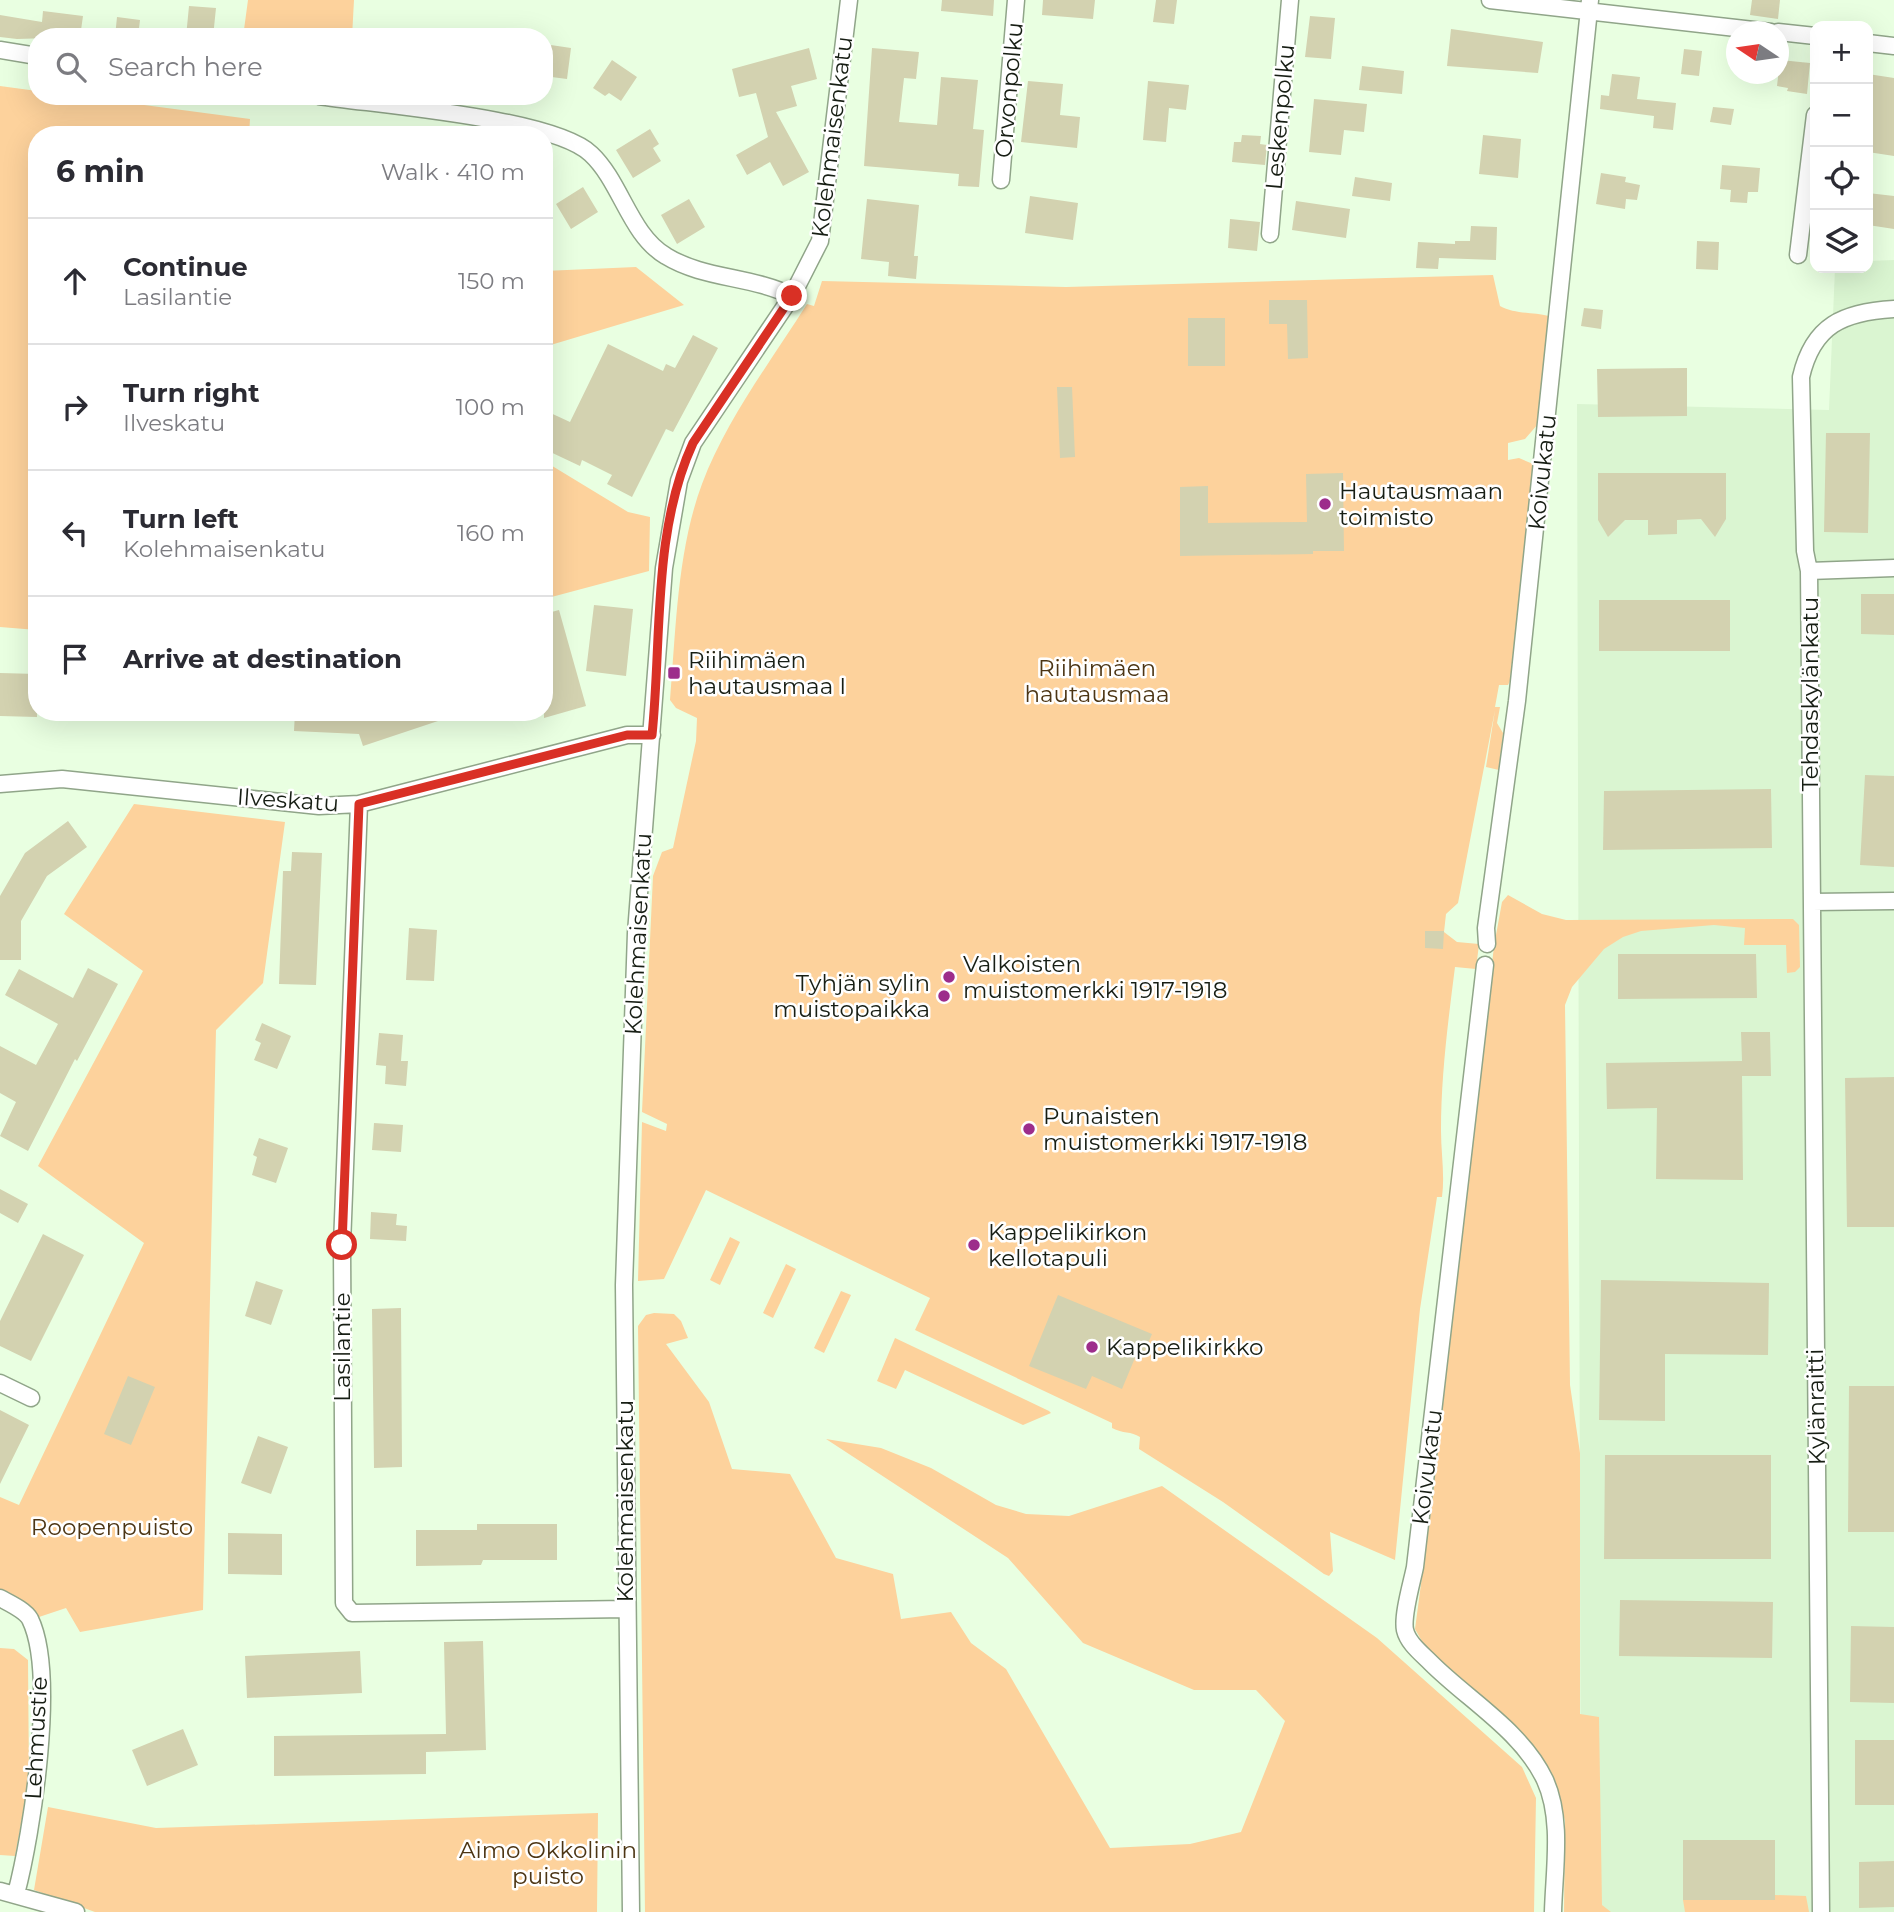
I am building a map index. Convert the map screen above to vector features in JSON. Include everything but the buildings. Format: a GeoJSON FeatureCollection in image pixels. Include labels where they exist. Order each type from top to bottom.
{"type":"FeatureCollection","features":[{"type":"Feature","properties":{"kind":"street","name":"Kolehmaisenkatu"},"geometry":{"type":"LineString","coordinates":[[631,1912],[624,1285],[627,1159],[636,933],[664,568],[685,462],[693,443],[792,296],[815,255],[823,229],[849,0]]}},
{"type":"Feature","properties":{"kind":"street","name":"Orvonpolku"},"geometry":{"type":"LineString","coordinates":[[1001,180],[1016,0]]}},
{"type":"Feature","properties":{"kind":"street","name":"Leskenpolku"},"geometry":{"type":"LineString","coordinates":[[1270,234],[1290,0]]}},
{"type":"Feature","properties":{"kind":"street"},"geometry":{"type":"LineString","coordinates":[[1490,0],[1589,6],[1726,26]]}},
{"type":"Feature","properties":{"kind":"street","name":"Koivukatu"},"geometry":{"type":"LineString","coordinates":[[1487,944],[1486,928],[1521,662],[1589,6]]}},
{"type":"Feature","properties":{"kind":"street"},"geometry":{"type":"LineString","coordinates":[[1789,33],[1810,35]]}},
{"type":"Feature","properties":{"kind":"street"},"geometry":{"type":"LineString","coordinates":[[1873,44],[1894,46]]}},
{"type":"Feature","properties":{"kind":"street"},"geometry":{"type":"LineString","coordinates":[[0,50],[28,54]]}},
{"type":"Feature","properties":{"kind":"street"},"geometry":{"type":"LineString","coordinates":[[380,105],[519,126]]}},
{"type":"Feature","properties":{"kind":"street"},"geometry":{"type":"LineString","coordinates":[[553,134],[580,144],[602,166],[657,251],[683,264],[759,282],[792,296]]}},
{"type":"Feature","properties":{"kind":"street"},"geometry":{"type":"LineString","coordinates":[[1798,256],[1811,147]]}},
{"type":"Feature","properties":{"kind":"street"},"geometry":{"type":"LineString","coordinates":[[1809,571],[1805,551],[1801,377],[1806,355],[1828,326],[1859,313],[1894,309]]}},
{"type":"Feature","properties":{"kind":"street","name":"Tehdaskylänkatu"},"geometry":{"type":"LineString","coordinates":[[1812,902],[1809,571],[1894,568]]}},
{"type":"Feature","properties":{"kind":"street","name":"Ilveskatu"},"geometry":{"type":"LineString","coordinates":[[0,784],[62,779],[318,806],[359,804],[627,735],[652,735]]}},
{"type":"Feature","properties":{"kind":"street","name":"Lasilantie"},"geometry":{"type":"LineString","coordinates":[[359,804],[342,1245],[344,1603],[352,1614],[626,1609]]}},
{"type":"Feature","properties":{"kind":"street"},"geometry":{"type":"LineString","coordinates":[[1812,902],[1894,901]]}},
{"type":"Feature","properties":{"kind":"street","name":"Kylänraitti"},"geometry":{"type":"LineString","coordinates":[[1812,902],[1821,1912]]}},
{"type":"Feature","properties":{"kind":"street","name":"Koivukatu"},"geometry":{"type":"LineString","coordinates":[[1485,965],[1418,1539],[1404,1627],[1410,1641],[1421,1653],[1487,1713],[1536,1763],[1546,1783],[1553,1808],[1553,1912]]}},
{"type":"Feature","properties":{"kind":"street"},"geometry":{"type":"LineString","coordinates":[[0,1382],[31,1398]]}},
{"type":"Feature","properties":{"kind":"street","name":"Lehmustie"},"geometry":{"type":"LineString","coordinates":[[0,1598],[29,1617],[39,1647],[36,1782],[30,1829],[8,1892]]}},
{"type":"Feature","properties":{"kind":"street"},"geometry":{"type":"LineString","coordinates":[[8,1892],[76,1912]]}},
{"type":"Feature","properties":{"kind":"shaded area"},"geometry":{"type":"Polygon","coordinates":[[[1894,260],[1894,1912],[1581,1912],[1577,404],[1829,410],[1835,273],[1873,273],[1873,261],[1894,260]]]}},
{"type":"Feature","properties":{"kind":"green space"},"geometry":{"type":"Polygon","coordinates":[[[248,0],[354,0],[352,28],[244,28],[248,0]]]}},
{"type":"Feature","properties":{"kind":"green space"},"geometry":{"type":"Polygon","coordinates":[[[0,86],[28,90],[28,105],[144,105],[250,119],[250,126],[28,126],[28,629],[0,627],[0,86]]]}},
{"type":"Feature","properties":{"kind":"green space"},"geometry":{"type":"Polygon","coordinates":[[[636,267],[684,305],[553,344],[553,271],[636,267]]]}},
{"type":"Feature","properties":{"kind":"green space","name":"Riihimäen hautausmaa"},"geometry":{"type":"Polygon","coordinates":[[[1493,275],[1500,306],[1517,312],[1549,316],[1538,424],[1525,439],[1508,443],[1508,460],[1519,458],[1533,464],[1510,681],[1508,685],[1499,685],[1495,707],[1500,707],[1497,723],[1503,733],[1499,770],[1486,767],[1495,710],[1458,903],[1446,914],[1444,932],[1457,942],[1479,944],[1476,969],[1455,967],[1442,1090],[1442,1197],[1437,1197],[1420,1309],[1395,1560],[1330,1532],[1333,1571],[1329,1576],[1324,1574],[1223,1502],[1139,1449],[1140,1437],[1112,1428],[1112,1423],[915,1330],[930,1298],[706,1190],[664,1279],[638,1281],[642,1122],[666,1131],[667,1124],[642,1112],[653,876],[662,852],[673,848],[696,741],[697,718],[676,708],[670,700],[682,563],[702,484],[723,437],[807,304],[814,306],[822,281],[1066,287],[1493,275]]]}},
{"type":"Feature","properties":{"kind":"green space"},"geometry":{"type":"Polygon","coordinates":[[[553,466],[628,512],[650,517],[649,571],[553,597],[553,466]]]}},
{"type":"Feature","properties":{"kind":"green space","name":"Roopenpuisto"},"geometry":{"type":"Polygon","coordinates":[[[134,804],[285,822],[263,983],[216,1030],[203,1610],[80,1632],[66,1608],[39,1617],[0,1594],[0,1497],[19,1505],[144,1243],[38,1166],[143,971],[64,914],[134,804]]]}},
{"type":"Feature","properties":{"kind":"green space"},"geometry":{"type":"Polygon","coordinates":[[[1508,895],[1542,914],[1566,920],[1793,919],[1799,925],[1800,967],[1795,972],[1787,973],[1786,945],[1744,945],[1745,928],[1714,925],[1641,931],[1623,937],[1604,949],[1572,987],[1565,1005],[1570,1385],[1580,1453],[1580,1714],[1599,1717],[1602,1905],[1611,1912],[1564,1912],[1565,1821],[1555,1780],[1530,1742],[1427,1650],[1415,1629],[1433,1494],[1494,946],[1502,902],[1508,895]]]}},
{"type":"Feature","properties":{"kind":"green space"},"geometry":{"type":"Polygon","coordinates":[[[730,1237],[740,1242],[720,1285],[710,1280],[730,1237]]]}},
{"type":"Feature","properties":{"kind":"green space"},"geometry":{"type":"Polygon","coordinates":[[[786,1264],[796,1269],[773,1318],[763,1313],[786,1264]]]}},
{"type":"Feature","properties":{"kind":"green space"},"geometry":{"type":"Polygon","coordinates":[[[841,1291],[851,1295],[824,1353],[814,1348],[841,1291]]]}},
{"type":"Feature","properties":{"kind":"green space"},"geometry":{"type":"Polygon","coordinates":[[[674,1314],[681,1321],[688,1338],[666,1344],[709,1402],[732,1469],[790,1474],[836,1558],[893,1574],[901,1619],[951,1612],[971,1643],[1006,1669],[1110,1848],[1190,1844],[1241,1832],[1285,1721],[1256,1690],[1194,1690],[1083,1643],[1008,1558],[826,1439],[881,1448],[931,1468],[996,1505],[1026,1514],[1069,1516],[1162,1486],[1377,1638],[1522,1767],[1536,1798],[1534,1912],[645,1912],[638,1326],[646,1315],[674,1314]]]}},
{"type":"Feature","properties":{"kind":"green space"},"geometry":{"type":"Polygon","coordinates":[[[895,1338],[1051,1413],[1023,1425],[905,1370],[896,1389],[877,1381],[895,1338]]]}},
{"type":"Feature","properties":{"kind":"green space"},"geometry":{"type":"Polygon","coordinates":[[[0,1648],[14,1649],[28,1660],[29,1781],[15,1856],[0,1855],[0,1648]]]}},
{"type":"Feature","properties":{"kind":"green space","name":"Aimo Okkolinin puisto"},"geometry":{"type":"Polygon","coordinates":[[[48,1807],[156,1828],[598,1813],[597,1912],[95,1912],[34,1890],[48,1807]]]}},
{"type":"Feature","properties":{"kind":"green space"},"geometry":{"type":"Polygon","coordinates":[[[1775,1895],[1806,1896],[1809,1912],[1685,1912],[1683,1900],[1775,1900],[1775,1895]]]}},
{"type":"Feature","properties":{"kind":"place","name":"Hautausmaan toimisto"},"geometry":{"type":"Point","coordinates":[1325,504]}},
{"type":"Feature","properties":{"kind":"place","name":"Riihimäen hautausmaa I"},"geometry":{"type":"Point","coordinates":[674,673]}},
{"type":"Feature","properties":{"kind":"place","name":"Valkoisten muistomerkki 1917-1918"},"geometry":{"type":"Point","coordinates":[949,977]}},
{"type":"Feature","properties":{"kind":"place","name":"Tyhjän sylin muistopaikka"},"geometry":{"type":"Point","coordinates":[944,996]}},
{"type":"Feature","properties":{"kind":"place","name":"Punaisten muistomerkki 1917-1918"},"geometry":{"type":"Point","coordinates":[1029,1129]}},
{"type":"Feature","properties":{"kind":"place","name":"Kappelikirkon kellotapuli"},"geometry":{"type":"Point","coordinates":[974,1245]}},
{"type":"Feature","properties":{"kind":"place","name":"Kappelikirkko"},"geometry":{"type":"Point","coordinates":[1092,1347]}},
{"type":"Feature","properties":{"kind":"route"},"geometry":{"type":"LineString","coordinates":[[342,1245],[359,804],[498,771],[627,735],[652,735],[664,568],[670,524],[685,462],[693,443],[792,296]]}}]}
